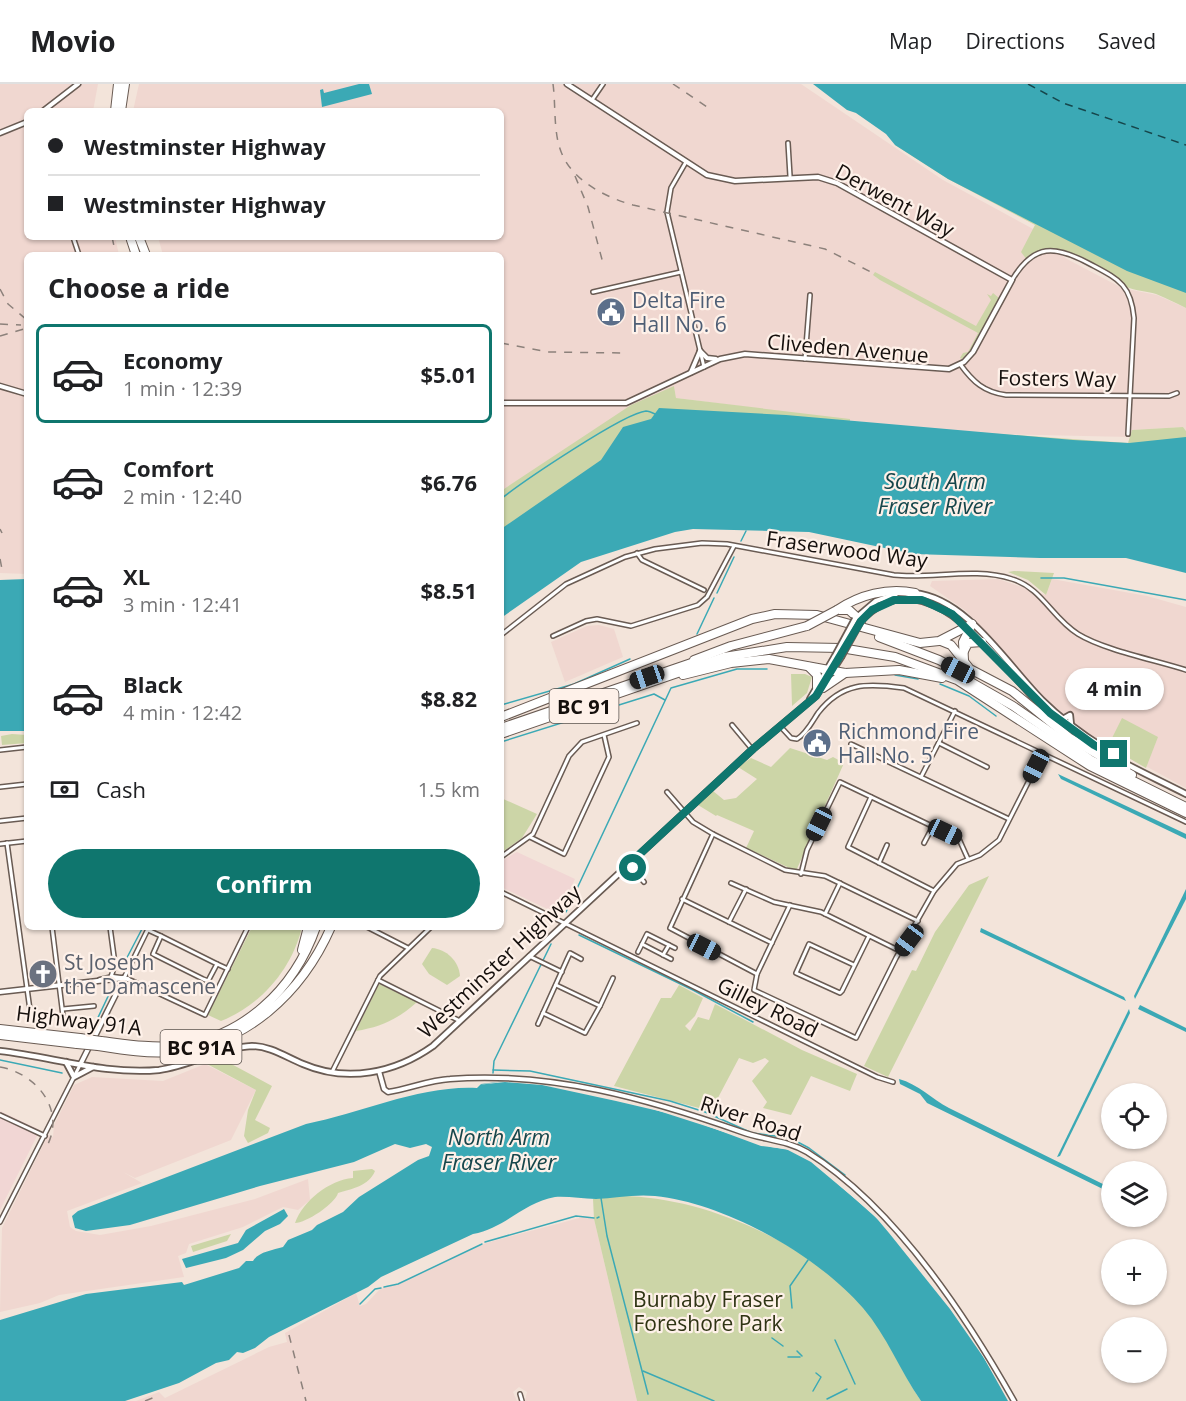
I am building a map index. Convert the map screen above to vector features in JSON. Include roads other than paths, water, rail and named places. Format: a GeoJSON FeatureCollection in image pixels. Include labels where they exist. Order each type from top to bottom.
{"type":"FeatureCollection","features":[{"type":"Feature","properties":{"kind":"highway"},"geometry":{"type":"LineString","coordinates":[[118,84],[120,108]]}},
{"type":"Feature","properties":{"kind":"highway"},"geometry":{"type":"LineString","coordinates":[[116,108],[125,84]]}},
{"type":"Feature","properties":{"kind":"highway"},"geometry":{"type":"LineString","coordinates":[[682,665],[731,646],[807,626],[853,601],[877,593],[915,593]]}},
{"type":"Feature","properties":{"kind":"highway"},"geometry":{"type":"LineString","coordinates":[[837,610],[849,610],[858,619]]}},
{"type":"Feature","properties":{"kind":"highway"},"geometry":{"type":"LineString","coordinates":[[504,716],[752,619],[775,614],[803,614],[836,620],[909,641],[939,641],[951,645],[969,669],[1012,691],[1070,738],[1177,803]]}},
{"type":"Feature","properties":{"kind":"highway"},"geometry":{"type":"LineString","coordinates":[[803,614],[875,635],[939,660],[987,686],[1013,706]]}},
{"type":"Feature","properties":{"kind":"highway"},"geometry":{"type":"LineString","coordinates":[[939,641],[969,627]]}},
{"type":"Feature","properties":{"kind":"highway"},"geometry":{"type":"LineString","coordinates":[[969,627],[963,642],[962,655],[969,669]]}},
{"type":"Feature","properties":{"kind":"highway","name":"BC 91"},"geometry":{"type":"LineString","coordinates":[[504,727],[682,665],[763,645],[809,642],[860,645],[897,653],[940,667],[1013,706],[1091,760],[1186,807]]}},
{"type":"Feature","properties":{"kind":"highway"},"geometry":{"type":"LineString","coordinates":[[962,655],[968,643],[982,642]]}},
{"type":"Feature","properties":{"kind":"highway","name":"BC 91"},"geometry":{"type":"LineString","coordinates":[[504,734],[724,657],[766,650],[820,646],[895,657],[935,670],[967,686],[1090,766],[1186,813]]}},
{"type":"Feature","properties":{"kind":"highway"},"geometry":{"type":"LineString","coordinates":[[666,678],[755,659],[778,660],[845,673],[900,670],[967,686]]}},
{"type":"Feature","properties":{"kind":"highway"},"geometry":{"type":"LineString","coordinates":[[808,666],[817,675],[820,687],[845,673]]}},
{"type":"Feature","properties":{"kind":"highway"},"geometry":{"type":"LineString","coordinates":[[504,712],[545,701]]}},
{"type":"Feature","properties":{"kind":"highway"},"geometry":{"type":"LineString","coordinates":[[224,1032],[268,999],[281,985],[300,954],[307,930]]}},
{"type":"Feature","properties":{"kind":"highway","name":"Highway 91A"},"geometry":{"type":"LineString","coordinates":[[100,1044],[166,1046],[202,1040],[224,1032],[271,1001],[294,974],[315,930]]}},
{"type":"Feature","properties":{"kind":"highway","name":"Highway 91A"},"geometry":{"type":"LineString","coordinates":[[0,1029],[146,1052],[171,1052],[224,1039],[245,1029],[273,1009],[311,964],[330,930]]}},
{"type":"Feature","properties":{"kind":"highway"},"geometry":{"type":"LineString","coordinates":[[311,964],[318,957],[334,930]]}},
{"type":"Feature","properties":{"kind":"highway","name":"Highway 91A"},"geometry":{"type":"LineString","coordinates":[[0,1035],[79,1041]]}},
{"type":"Feature","properties":{"kind":"main road","name":"Westminster Highway"},"geometry":{"type":"LineString","coordinates":[[831,671],[835,656],[869,605],[884,597],[915,593],[948,604],[1050,713],[1094,745],[1185,792]]}},
{"type":"Feature","properties":{"kind":"main road","name":"Westminster Highway"},"geometry":{"type":"LineString","coordinates":[[0,1051],[130,1071],[193,1063],[237,1048],[255,1046],[268,1048],[312,1068],[356,1074],[379,1071],[416,1057],[460,1021],[810,699],[841,657],[858,619],[894,600],[913,599],[941,607],[969,627],[1063,719],[1119,758]]}},
{"type":"Feature","properties":{"kind":"main road"},"geometry":{"type":"LineString","coordinates":[[66,1062],[74,1077],[93,1067]]}},
{"type":"Feature","properties":{"kind":"street"},"geometry":{"type":"LineString","coordinates":[[47,108],[78,84]]}},
{"type":"Feature","properties":{"kind":"street","name":"Derwent Way"},"geometry":{"type":"LineString","coordinates":[[567,84],[707,175],[721,179],[818,177],[837,183],[1012,280]]}},
{"type":"Feature","properties":{"kind":"street"},"geometry":{"type":"LineString","coordinates":[[592,100],[603,84]]}},
{"type":"Feature","properties":{"kind":"street"},"geometry":{"type":"LineString","coordinates":[[0,133],[24,124]]}},
{"type":"Feature","properties":{"kind":"street"},"geometry":{"type":"LineString","coordinates":[[19,126],[24,127]]}},
{"type":"Feature","properties":{"kind":"street"},"geometry":{"type":"LineString","coordinates":[[788,143],[790,176]]}},
{"type":"Feature","properties":{"kind":"street"},"geometry":{"type":"LineString","coordinates":[[686,162],[675,178],[667,205],[668,221],[704,367]]}},
{"type":"Feature","properties":{"kind":"street","name":"Cliveden Avenue"},"geometry":{"type":"LineString","coordinates":[[504,402],[618,404],[641,398],[720,360],[745,354],[938,370],[960,364],[973,352],[1012,280],[1030,257],[1042,251],[1054,250],[1069,252],[1113,277],[1126,287],[1132,299],[1134,318],[1128,434]]}},
{"type":"Feature","properties":{"kind":"street"},"geometry":{"type":"LineString","coordinates":[[593,292],[681,272]]}},
{"type":"Feature","properties":{"kind":"street"},"geometry":{"type":"LineString","coordinates":[[805,360],[810,295]]}},
{"type":"Feature","properties":{"kind":"street"},"geometry":{"type":"LineString","coordinates":[[700,351],[707,358],[720,360]]}},
{"type":"Feature","properties":{"kind":"street"},"geometry":{"type":"LineString","coordinates":[[689,374],[697,363],[700,351]]}},
{"type":"Feature","properties":{"kind":"street","name":"Fosters Way"},"geometry":{"type":"LineString","coordinates":[[960,364],[977,385],[997,394],[1169,396],[1178,393]]}},
{"type":"Feature","properties":{"kind":"street"},"geometry":{"type":"LineString","coordinates":[[0,386],[24,393]]}},
{"type":"Feature","properties":{"kind":"street"},"geometry":{"type":"LineString","coordinates":[[504,633],[566,584],[637,553],[702,543],[734,546]]}},
{"type":"Feature","properties":{"kind":"street","name":"Fraserwood Way"},"geometry":{"type":"LineString","coordinates":[[553,636],[586,621],[597,619],[631,626],[698,605],[707,597],[734,546],[919,578],[978,574],[1009,578],[1032,589],[1060,620],[1080,636],[1186,670]]}},
{"type":"Feature","properties":{"kind":"street"},"geometry":{"type":"LineString","coordinates":[[637,553],[642,560],[704,590]]}},
{"type":"Feature","properties":{"kind":"street"},"geometry":{"type":"LineString","coordinates":[[780,726],[791,738],[797,739],[832,696],[841,690],[860,687],[904,688],[1186,822]]}},
{"type":"Feature","properties":{"kind":"street"},"geometry":{"type":"LineString","coordinates":[[921,777],[955,711]]}},
{"type":"Feature","properties":{"kind":"street"},"geometry":{"type":"LineString","coordinates":[[504,855],[530,837],[572,751],[582,742],[637,723]]}},
{"type":"Feature","properties":{"kind":"street"},"geometry":{"type":"LineString","coordinates":[[732,725],[753,749]]}},
{"type":"Feature","properties":{"kind":"street"},"geometry":{"type":"LineString","coordinates":[[530,837],[564,854],[609,757],[604,735]]}},
{"type":"Feature","properties":{"kind":"street"},"geometry":{"type":"LineString","coordinates":[[939,743],[987,767]]}},
{"type":"Feature","properties":{"kind":"street"},"geometry":{"type":"LineString","coordinates":[[851,744],[1009,819]]}},
{"type":"Feature","properties":{"kind":"street"},"geometry":{"type":"LineString","coordinates":[[0,750],[24,747]]}},
{"type":"Feature","properties":{"kind":"street"},"geometry":{"type":"LineString","coordinates":[[790,905],[757,974],[754,990],[856,1038],[900,951],[934,891],[952,868],[994,846],[1043,753]]}},
{"type":"Feature","properties":{"kind":"street"},"geometry":{"type":"LineString","coordinates":[[801,874],[807,850],[840,782],[961,840],[968,859]]}},
{"type":"Feature","properties":{"kind":"street"},"geometry":{"type":"LineString","coordinates":[[0,787],[24,784]]}},
{"type":"Feature","properties":{"kind":"street"},"geometry":{"type":"LineString","coordinates":[[667,792],[698,826],[713,834],[785,870],[825,876],[918,921]]}},
{"type":"Feature","properties":{"kind":"street"},"geometry":{"type":"LineString","coordinates":[[871,797],[848,848],[934,891]]}},
{"type":"Feature","properties":{"kind":"street"},"geometry":{"type":"LineString","coordinates":[[0,821],[24,818]]}},
{"type":"Feature","properties":{"kind":"street"},"geometry":{"type":"LineString","coordinates":[[924,843],[933,826]]}},
{"type":"Feature","properties":{"kind":"street"},"geometry":{"type":"LineString","coordinates":[[713,834],[670,925],[673,932],[757,974]]}},
{"type":"Feature","properties":{"kind":"street"},"geometry":{"type":"LineString","coordinates":[[0,844],[24,841]]}},
{"type":"Feature","properties":{"kind":"street"},"geometry":{"type":"LineString","coordinates":[[7,843],[29,988],[30,1010]]}},
{"type":"Feature","properties":{"kind":"street"},"geometry":{"type":"LineString","coordinates":[[878,863],[887,845]]}},
{"type":"Feature","properties":{"kind":"street"},"geometry":{"type":"LineString","coordinates":[[629,864],[644,882]]}},
{"type":"Feature","properties":{"kind":"street"},"geometry":{"type":"LineString","coordinates":[[730,883],[768,900],[825,914],[900,951]]}},
{"type":"Feature","properties":{"kind":"street"},"geometry":{"type":"LineString","coordinates":[[825,914],[840,883]]}},
{"type":"Feature","properties":{"kind":"street"},"geometry":{"type":"LineString","coordinates":[[729,922],[746,889]]}},
{"type":"Feature","properties":{"kind":"street","name":"Gilley Road"},"geometry":{"type":"LineString","coordinates":[[504,894],[877,1077],[893,1082]]}},
{"type":"Feature","properties":{"kind":"street"},"geometry":{"type":"LineString","coordinates":[[682,899],[772,944]]}},
{"type":"Feature","properties":{"kind":"street"},"geometry":{"type":"LineString","coordinates":[[52,930],[57,985],[63,1016]]}},
{"type":"Feature","properties":{"kind":"street"},"geometry":{"type":"LineString","coordinates":[[110,930],[115,964],[113,979],[118,990]]}},
{"type":"Feature","properties":{"kind":"street"},"geometry":{"type":"LineString","coordinates":[[0,1221],[126,978],[147,930]]}},
{"type":"Feature","properties":{"kind":"street"},"geometry":{"type":"LineString","coordinates":[[151,930],[228,969]]}},
{"type":"Feature","properties":{"kind":"street"},"geometry":{"type":"LineString","coordinates":[[0,992],[50,984],[126,978],[205,1015],[247,930]]}},
{"type":"Feature","properties":{"kind":"street"},"geometry":{"type":"LineString","coordinates":[[373,930],[409,948]]}},
{"type":"Feature","properties":{"kind":"street"},"geometry":{"type":"LineString","coordinates":[[332,1072],[378,980],[428,930]]}},
{"type":"Feature","properties":{"kind":"street"},"geometry":{"type":"LineString","coordinates":[[638,952],[647,934],[675,948]]}},
{"type":"Feature","properties":{"kind":"street"},"geometry":{"type":"LineString","coordinates":[[160,936],[153,954],[165,960],[208,981],[217,964]]}},
{"type":"Feature","properties":{"kind":"street"},"geometry":{"type":"LineString","coordinates":[[854,965],[809,944],[796,973],[840,993],[869,936]]}},
{"type":"Feature","properties":{"kind":"street"},"geometry":{"type":"LineString","coordinates":[[642,944],[671,959]]}},
{"type":"Feature","properties":{"kind":"street"},"geometry":{"type":"LineString","coordinates":[[663,956],[669,945]]}},
{"type":"Feature","properties":{"kind":"street"},"geometry":{"type":"LineString","coordinates":[[538,1024],[570,953],[581,958]]}},
{"type":"Feature","properties":{"kind":"street"},"geometry":{"type":"LineString","coordinates":[[529,956],[562,972]]}},
{"type":"Feature","properties":{"kind":"street"},"geometry":{"type":"LineString","coordinates":[[543,1013],[585,1033],[613,978]]}},
{"type":"Feature","properties":{"kind":"street"},"geometry":{"type":"LineString","coordinates":[[378,980],[460,1021]]}},
{"type":"Feature","properties":{"kind":"street"},"geometry":{"type":"LineString","coordinates":[[556,985],[600,1006]]}},
{"type":"Feature","properties":{"kind":"street"},"geometry":{"type":"LineString","coordinates":[[62,1009],[94,1006]]}},
{"type":"Feature","properties":{"kind":"street","name":"River Road"},"geometry":{"type":"LineString","coordinates":[[379,1071],[384,1089],[388,1092],[450,1079],[519,1077],[552,1081],[649,1101],[799,1148],[836,1174],[894,1228],[973,1331],[1014,1401]]}},
{"type":"Feature","properties":{"kind":"street"},"geometry":{"type":"LineString","coordinates":[[0,1115],[45,1136]]}},
{"type":"Feature","properties":{"kind":"street"},"geometry":{"type":"LineString","coordinates":[[520,1394],[522,1401]]}},
{"type":"Feature","properties":{"kind":"water"},"geometry":{"type":"Polygon","coordinates":[[[359,84],[369,84],[372,94],[322,107],[320,90],[323,89],[324,93],[359,84]]]}},
{"type":"Feature","properties":{"kind":"water"},"geometry":{"type":"Polygon","coordinates":[[[813,84],[1186,84],[1186,293],[1127,271],[948,179],[895,145],[886,134],[856,113],[847,110],[813,84]]]}},
{"type":"Feature","properties":{"kind":"water","name":"South Arm Fraser River"},"geometry":{"type":"Polygon","coordinates":[[[659,408],[786,415],[1073,440],[1129,443],[1186,437],[1186,573],[1126,558],[913,554],[809,532],[693,529],[675,532],[581,562],[504,616],[504,527],[601,460],[623,427],[651,419],[659,408]]]}},
{"type":"Feature","properties":{"kind":"water"},"geometry":{"type":"Polygon","coordinates":[[[24,579],[24,731],[0,731],[0,580],[24,579]]]}},
{"type":"Feature","properties":{"kind":"water"},"geometry":{"type":"Polygon","coordinates":[[[1058,774],[1186,834],[1186,839],[1061,779],[1058,774]]]}},
{"type":"Feature","properties":{"kind":"water"},"geometry":{"type":"Polygon","coordinates":[[[1186,889],[1186,899],[1135,999],[1134,996],[1186,889]]]}},
{"type":"Feature","properties":{"kind":"water"},"geometry":{"type":"Polygon","coordinates":[[[981,928],[1124,997],[1126,1001],[980,932],[981,928]]]}},
{"type":"Feature","properties":{"kind":"water"},"geometry":{"type":"Polygon","coordinates":[[[1140,1005],[1186,1028],[1186,1032],[1138,1009],[1140,1005]]]}},
{"type":"Feature","properties":{"kind":"water"},"geometry":{"type":"Polygon","coordinates":[[[1129,1009],[1130,1013],[1060,1156],[1057,1157],[1129,1009]]]}},
{"type":"Feature","properties":{"kind":"water"},"geometry":{"type":"Polygon","coordinates":[[[899,1079],[912,1084],[949,1108],[1101,1183],[1101,1188],[927,1103],[920,1094],[900,1084],[899,1079]]]}},
{"type":"Feature","properties":{"kind":"water","name":"North Arm Fraser River"},"geometry":{"type":"Polygon","coordinates":[[[505,1081],[556,1086],[634,1103],[771,1147],[795,1151],[817,1165],[892,1232],[967,1330],[1010,1401],[921,1401],[872,1319],[844,1288],[821,1269],[768,1235],[711,1209],[682,1201],[640,1195],[596,1199],[555,1197],[533,1204],[495,1227],[473,1234],[381,1277],[368,1287],[269,1337],[255,1348],[243,1353],[237,1352],[229,1360],[216,1363],[179,1383],[125,1401],[0,1401],[0,1320],[86,1294],[182,1282],[184,1285],[239,1268],[246,1261],[253,1261],[262,1253],[283,1247],[288,1240],[312,1230],[317,1225],[343,1212],[359,1197],[418,1160],[429,1156],[432,1147],[426,1144],[410,1148],[395,1144],[354,1162],[260,1186],[130,1225],[86,1231],[75,1228],[72,1216],[78,1211],[306,1124],[413,1095],[456,1088],[477,1088],[481,1084],[505,1081]]]}},
{"type":"Feature","properties":{"kind":"water"},"geometry":{"type":"Polygon","coordinates":[[[284,1209],[288,1216],[280,1224],[265,1231],[243,1250],[226,1258],[186,1268],[182,1259],[238,1243],[246,1230],[284,1209]]]}},
{"type":"Feature","properties":{"kind":"waterway"},"geometry":{"type":"LineString","coordinates":[[504,497],[550,464],[617,423],[646,411],[655,414]]}},
{"type":"Feature","properties":{"kind":"waterway"},"geometry":{"type":"LineString","coordinates":[[741,541],[746,531]]}},
{"type":"Feature","properties":{"kind":"waterway"},"geometry":{"type":"LineString","coordinates":[[717,593],[734,557]]}},
{"type":"Feature","properties":{"kind":"waterway"},"geometry":{"type":"LineString","coordinates":[[1041,578],[1064,578],[1186,600]]}},
{"type":"Feature","properties":{"kind":"waterway"},"geometry":{"type":"LineString","coordinates":[[697,634],[714,598]]}},
{"type":"Feature","properties":{"kind":"waterway"},"geometry":{"type":"LineString","coordinates":[[504,704],[574,684],[630,659]]}},
{"type":"Feature","properties":{"kind":"waterway"},"geometry":{"type":"LineString","coordinates":[[566,912],[671,688],[737,669],[767,669]]}},
{"type":"Feature","properties":{"kind":"waterway"},"geometry":{"type":"LineString","coordinates":[[895,675],[918,679]]}},
{"type":"Feature","properties":{"kind":"waterway"},"geometry":{"type":"LineString","coordinates":[[940,684],[969,696],[996,716]]}},
{"type":"Feature","properties":{"kind":"waterway"},"geometry":{"type":"LineString","coordinates":[[504,741],[654,694],[665,700]]}},
{"type":"Feature","properties":{"kind":"waterway"},"geometry":{"type":"LineString","coordinates":[[121,969],[141,930]]}},
{"type":"Feature","properties":{"kind":"waterway"},"geometry":{"type":"LineString","coordinates":[[579,935],[753,1022]]}},
{"type":"Feature","properties":{"kind":"waterway"},"geometry":{"type":"LineString","coordinates":[[493,1073],[494,1061],[551,944]]}},
{"type":"Feature","properties":{"kind":"waterway"},"geometry":{"type":"LineString","coordinates":[[94,1026],[112,988]]}},
{"type":"Feature","properties":{"kind":"waterway"},"geometry":{"type":"LineString","coordinates":[[0,1060],[62,1073]]}},
{"type":"Feature","properties":{"kind":"waterway"},"geometry":{"type":"LineString","coordinates":[[493,1070],[530,1071],[670,1101],[705,1112],[752,1133],[790,1138],[809,1148],[845,1175]]}},
{"type":"Feature","properties":{"kind":"waterway"},"geometry":{"type":"LineString","coordinates":[[601,1198],[607,1236],[648,1394]]}},
{"type":"Feature","properties":{"kind":"waterway"},"geometry":{"type":"LineString","coordinates":[[485,1242],[576,1216],[594,1218]]}},
{"type":"Feature","properties":{"kind":"waterway"},"geometry":{"type":"LineString","coordinates":[[384,1287],[398,1284],[482,1244]]}},
{"type":"Feature","properties":{"kind":"waterway"},"geometry":{"type":"LineString","coordinates":[[792,1308],[790,1286],[808,1260]]}},
{"type":"Feature","properties":{"kind":"waterway"},"geometry":{"type":"LineString","coordinates":[[360,1304],[375,1289],[381,1288]]}},
{"type":"Feature","properties":{"kind":"waterway"},"geometry":{"type":"LineString","coordinates":[[772,1338],[783,1346]]}},
{"type":"Feature","properties":{"kind":"waterway"},"geometry":{"type":"LineString","coordinates":[[835,1340],[855,1384]]}},
{"type":"Feature","properties":{"kind":"waterway"},"geometry":{"type":"LineString","coordinates":[[797,1351],[802,1356]]}},
{"type":"Feature","properties":{"kind":"waterway"},"geometry":{"type":"LineString","coordinates":[[788,1357],[800,1357]]}},
{"type":"Feature","properties":{"kind":"waterway"},"geometry":{"type":"LineString","coordinates":[[643,1371],[714,1401]]}},
{"type":"Feature","properties":{"kind":"waterway"},"geometry":{"type":"LineString","coordinates":[[813,1391],[821,1377],[816,1373]]}},
{"type":"Feature","properties":{"kind":"waterway"},"geometry":{"type":"LineString","coordinates":[[827,1399],[847,1389]]}},
{"type":"Feature","properties":{"kind":"railway"},"geometry":{"type":"LineString","coordinates":[[553,84],[556,129],[562,154],[567,164],[582,180],[602,193],[633,205],[825,249],[873,273]]}},
{"type":"Feature","properties":{"kind":"railway"},"geometry":{"type":"LineString","coordinates":[[673,84],[710,109]]}},
{"type":"Feature","properties":{"kind":"railway"},"geometry":{"type":"LineString","coordinates":[[575,176],[588,207],[604,267]]}},
{"type":"Feature","properties":{"kind":"railway"},"geometry":{"type":"LineString","coordinates":[[113,240],[115,252]]}},
{"type":"Feature","properties":{"kind":"railway"},"geometry":{"type":"LineString","coordinates":[[0,289],[8,304],[24,317]]}},
{"type":"Feature","properties":{"kind":"railway"},"geometry":{"type":"LineString","coordinates":[[0,324],[21,325]]}},
{"type":"Feature","properties":{"kind":"railway"},"geometry":{"type":"LineString","coordinates":[[0,336],[24,329]]}},
{"type":"Feature","properties":{"kind":"railway"},"geometry":{"type":"LineString","coordinates":[[504,344],[548,352],[624,353]]}},
{"type":"Feature","properties":{"kind":"railway"},"geometry":{"type":"LineString","coordinates":[[0,529],[2,533]]}},
{"type":"Feature","properties":{"kind":"railway"},"geometry":{"type":"LineString","coordinates":[[0,559],[2,569]]}},
{"type":"Feature","properties":{"kind":"railway"},"geometry":{"type":"LineString","coordinates":[[0,1067],[25,1076],[44,1094],[53,1118],[48,1144]]}},
{"type":"Feature","properties":{"kind":"railway"},"geometry":{"type":"LineString","coordinates":[[289,1335],[306,1401]]}},
{"type":"Feature","properties":{"kind":"railway"},"geometry":{"type":"LineString","coordinates":[[145,1401],[155,1397]]}},
{"type":"Feature","properties":{"kind":"place","name":"Delta Fire Hall No. 6"},"geometry":{"type":"Point","coordinates":[611,312]}},
{"type":"Feature","properties":{"kind":"place","name":"Richmond Fire Hall No. 5"},"geometry":{"type":"Point","coordinates":[817,743]}},
{"type":"Feature","properties":{"kind":"place","name":"St Joseph the Damascene"},"geometry":{"type":"Point","coordinates":[43,974]}},
{"type":"Feature","properties":{"kind":"park label","name":"Burnaby Fraser Foreshore Park"},"geometry":{"type":"Point","coordinates":[708,1311]}}]}
